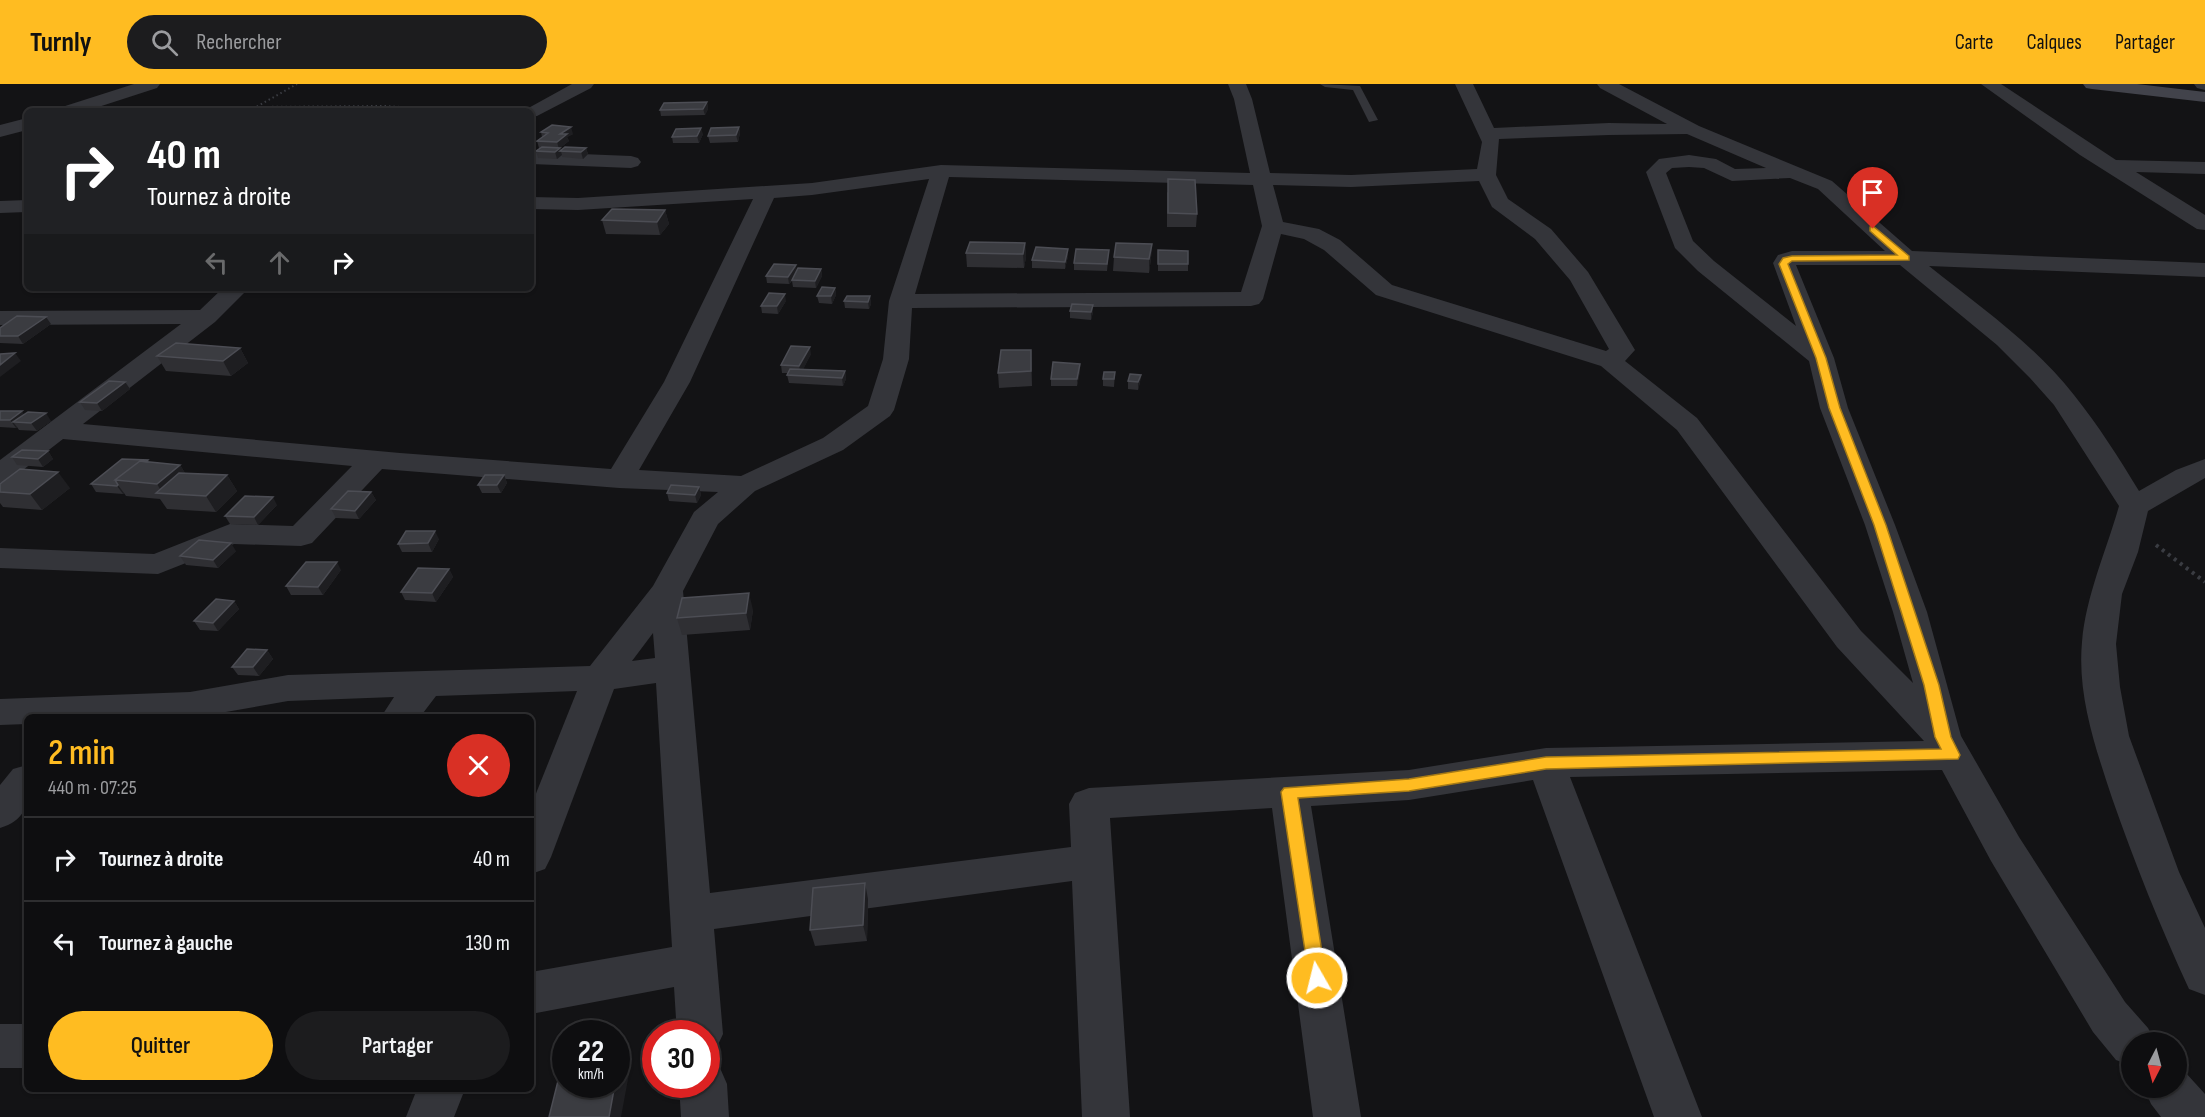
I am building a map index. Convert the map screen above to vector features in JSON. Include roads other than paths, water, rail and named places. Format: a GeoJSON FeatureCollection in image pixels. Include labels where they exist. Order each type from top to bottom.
{"type":"FeatureCollection","features":[{"type":"Feature","properties":{"kind":"main road"},"geometry":{"type":"LineString","coordinates":[[2092,84],[2205,97]]}},
{"type":"Feature","properties":{"kind":"street"},"geometry":{"type":"LineString","coordinates":[[77,108],[151,84]]}},
{"type":"Feature","properties":{"kind":"street"},"geometry":{"type":"LineString","coordinates":[[534,110],[585,84]]}},
{"type":"Feature","properties":{"kind":"street"},"geometry":{"type":"LineString","coordinates":[[901,301],[1251,299],[1273,226],[1237,84]]}},
{"type":"Feature","properties":{"kind":"street"},"geometry":{"type":"LineString","coordinates":[[1464,84],[1491,142],[1486,175],[1499,203],[1543,234],[1580,277],[1622,350],[1610,361]]}},
{"type":"Feature","properties":{"kind":"street"},"geometry":{"type":"LineString","coordinates":[[1606,84],[1692,130],[1825,185],[1906,258],[2006,340],[2039,372],[2064,400],[2103,456],[2132,515]]}},
{"type":"Feature","properties":{"kind":"street"},"geometry":{"type":"LineString","coordinates":[[1990,84],[2110,166],[2205,224]]}},
{"type":"Feature","properties":{"kind":"street"},"geometry":{"type":"LineString","coordinates":[[0,120],[24,125]]}},
{"type":"Feature","properties":{"kind":"street"},"geometry":{"type":"LineString","coordinates":[[0,131],[24,125]]}},
{"type":"Feature","properties":{"kind":"street"},"geometry":{"type":"LineString","coordinates":[[1487,134],[1633,127],[1692,130]]}},
{"type":"Feature","properties":{"kind":"street"},"geometry":{"type":"LineString","coordinates":[[1599,129],[1650,155],[1709,163],[1732,174],[1794,172]]}},
{"type":"Feature","properties":{"kind":"street"},"geometry":{"type":"LineString","coordinates":[[1650,155],[1683,243],[1706,266],[1821,358]]}},
{"type":"Feature","properties":{"kind":"street"},"geometry":{"type":"LineString","coordinates":[[534,158],[631,162]]}},
{"type":"Feature","properties":{"kind":"street"},"geometry":{"type":"LineString","coordinates":[[2110,166],[2205,168]]}},
{"type":"Feature","properties":{"kind":"street"},"geometry":{"type":"LineString","coordinates":[[534,849],[600,678],[667,591],[705,519],[745,485],[833,444],[880,410],[896,359],[901,301],[940,171]]}},
{"type":"Feature","properties":{"kind":"street"},"geometry":{"type":"LineString","coordinates":[[534,203],[578,204],[812,189],[940,171],[1351,181],[1486,175]]}},
{"type":"Feature","properties":{"kind":"street"},"geometry":{"type":"LineString","coordinates":[[619,479],[677,382],[767,191]]}},
{"type":"Feature","properties":{"kind":"street"},"geometry":{"type":"LineString","coordinates":[[0,207],[24,206]]}},
{"type":"Feature","properties":{"kind":"street"},"geometry":{"type":"LineString","coordinates":[[1273,226],[1311,234],[1332,245],[1384,290],[1610,361],[1687,424],[1849,639],[1948,746]]}},
{"type":"Feature","properties":{"kind":"street"},"geometry":{"type":"LineString","coordinates":[[2122,1032],[2109,1017],[2005,849],[1948,746],[1910,612],[1880,525],[1834,408],[1821,358],[1784,264],[1786,260],[1906,258],[2205,270]]}},
{"type":"Feature","properties":{"kind":"street"},"geometry":{"type":"LineString","coordinates":[[0,474],[206,317],[234,291]]}},
{"type":"Feature","properties":{"kind":"street"},"geometry":{"type":"LineString","coordinates":[[2,319],[206,317]]}},
{"type":"Feature","properties":{"kind":"street"},"geometry":{"type":"LineString","coordinates":[[56,430],[373,461],[619,479],[745,485]]}},
{"type":"Feature","properties":{"kind":"street"},"geometry":{"type":"LineString","coordinates":[[0,558],[158,564],[230,534],[301,536],[373,461]]}},
{"type":"Feature","properties":{"kind":"street"},"geometry":{"type":"LineString","coordinates":[[2205,468],[2186,476],[2132,515],[2106,594],[2099,644],[2102,687],[2110,736],[2158,872],[2205,975]]}},
{"type":"Feature","properties":{"kind":"street"},"geometry":{"type":"LineString","coordinates":[[667,591],[699,1020]]}},
{"type":"Feature","properties":{"kind":"street"},"geometry":{"type":"LineString","coordinates":[[0,712],[82,713],[190,705],[302,688],[600,678],[673,668]]}},
{"type":"Feature","properties":{"kind":"street"},"geometry":{"type":"LineString","coordinates":[[401,714],[426,684]]}},
{"type":"Feature","properties":{"kind":"street"},"geometry":{"type":"LineString","coordinates":[[282,714],[302,688]]}},
{"type":"Feature","properties":{"kind":"street"},"geometry":{"type":"LineString","coordinates":[[1106,1117],[1089,804],[1409,785],[1546,763],[1948,746]]}},
{"type":"Feature","properties":{"kind":"street"},"geometry":{"type":"LineString","coordinates":[[1546,763],[1678,1117]]}},
{"type":"Feature","properties":{"kind":"street"},"geometry":{"type":"LineString","coordinates":[[0,812],[24,784]]}},
{"type":"Feature","properties":{"kind":"street"},"geometry":{"type":"LineString","coordinates":[[1289,792],[1337,1117]]}},
{"type":"Feature","properties":{"kind":"street"},"geometry":{"type":"LineString","coordinates":[[692,914],[1092,861]]}},
{"type":"Feature","properties":{"kind":"street"},"geometry":{"type":"LineString","coordinates":[[534,992],[695,963]]}},
{"type":"Feature","properties":{"kind":"street"},"geometry":{"type":"LineString","coordinates":[[430,1117],[440,1092]]}},
{"type":"Feature","properties":{"kind":"street"},"geometry":{"type":"LineString","coordinates":[[704,1098],[705,1117]]}},
{"type":"Feature","properties":{"kind":"street"},"geometry":{"type":"LineString","coordinates":[[2177,1098],[2193,1117]]}},
{"type":"Feature","properties":{"kind":"lane"},"geometry":{"type":"LineString","coordinates":[[1325,84],[1357,88],[1373,120]]}}]}
